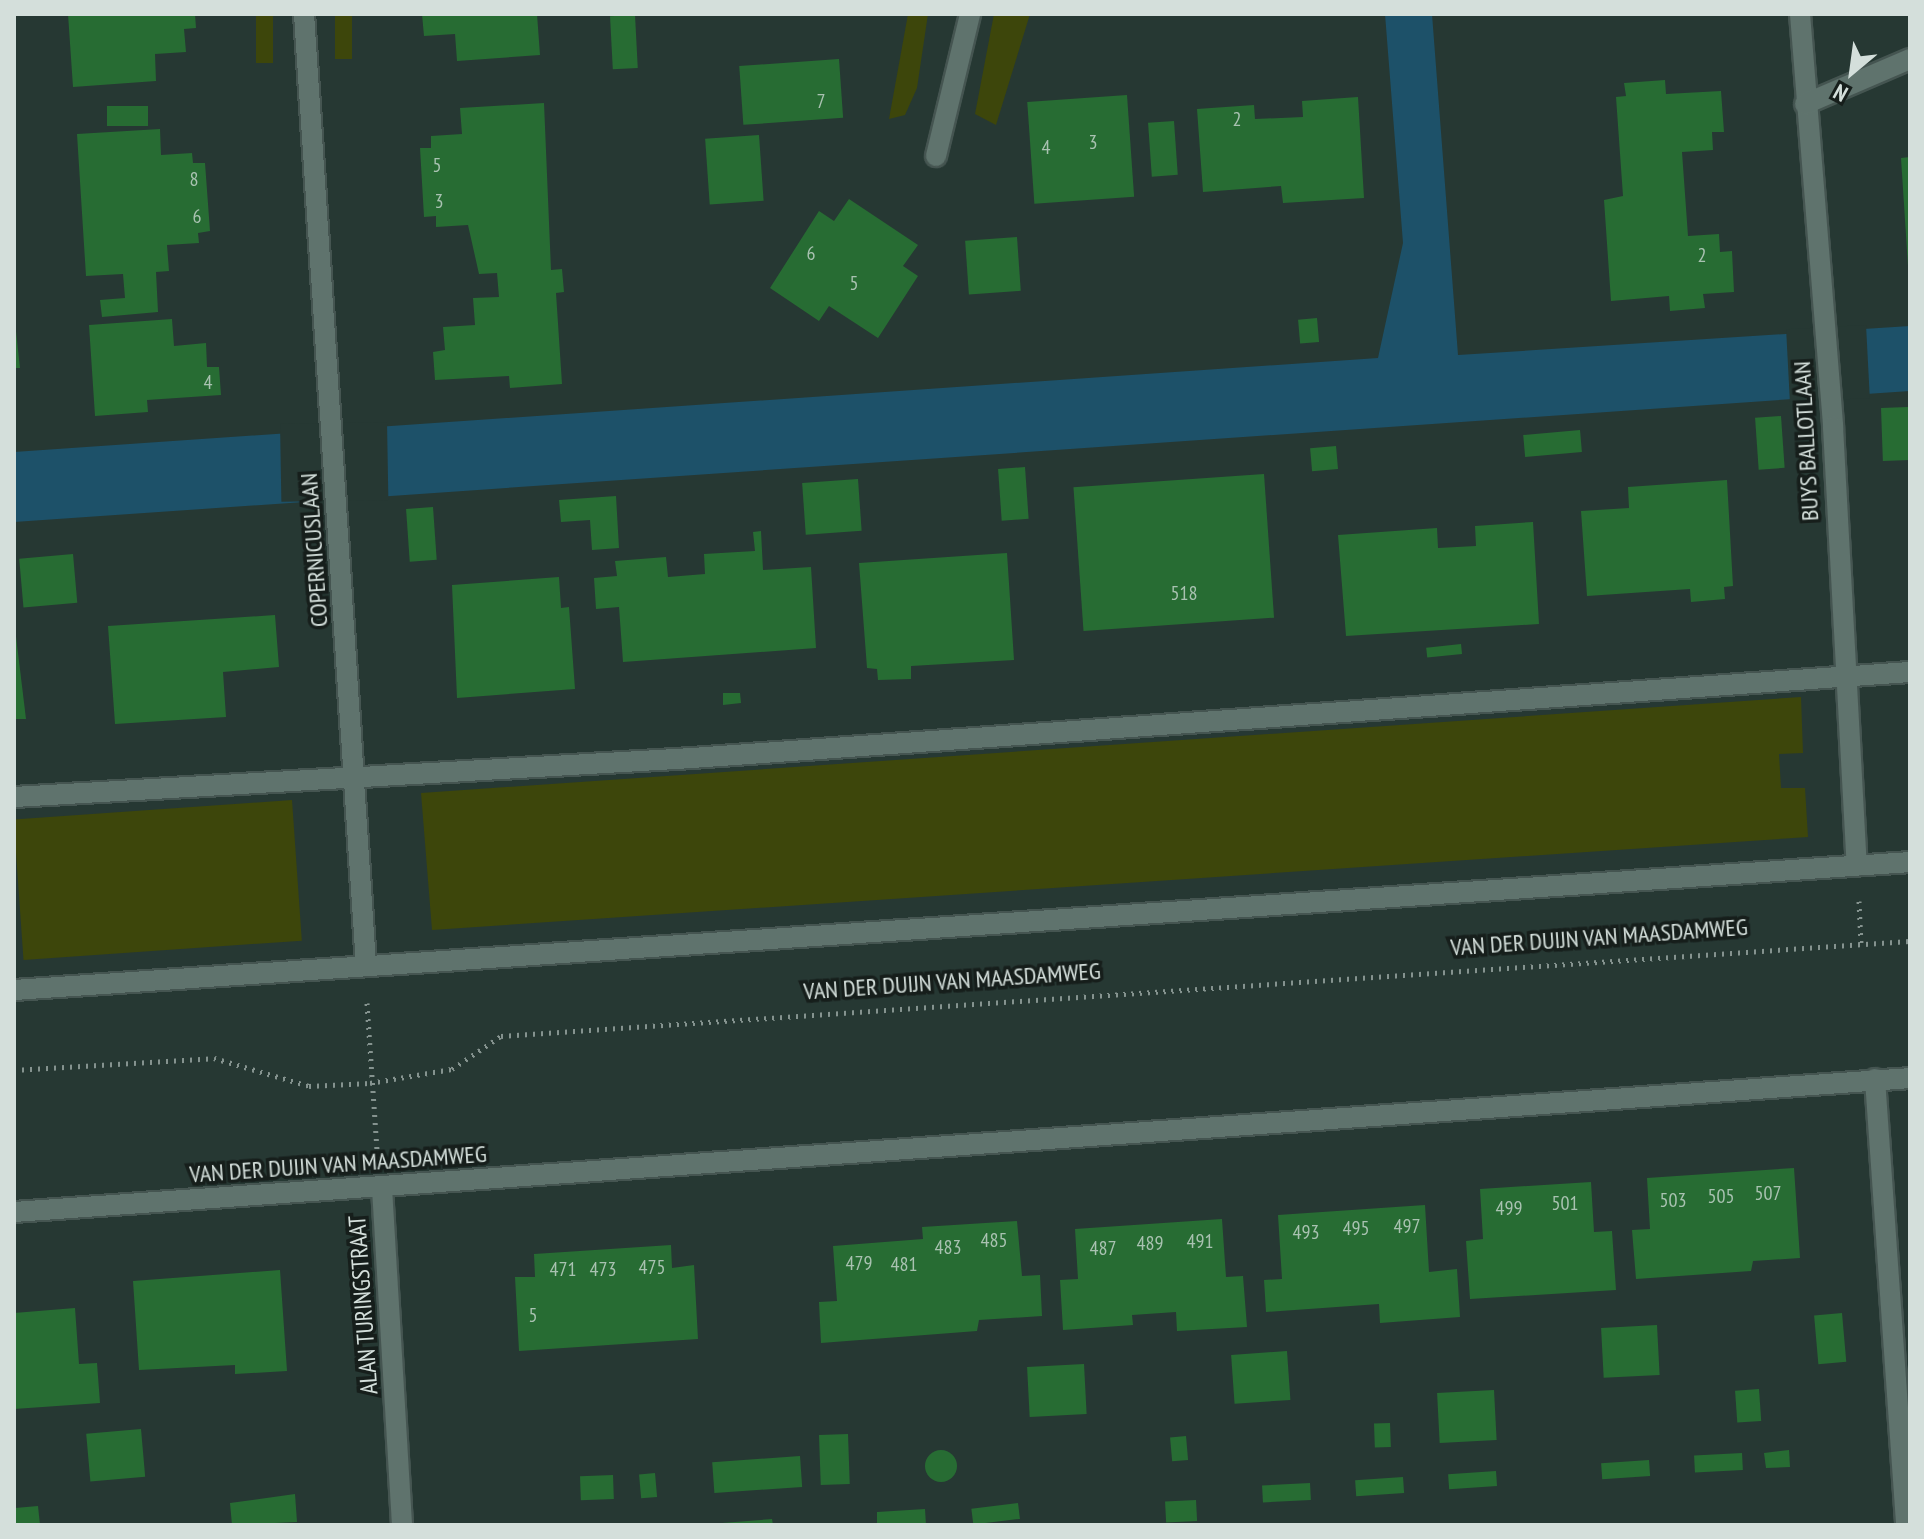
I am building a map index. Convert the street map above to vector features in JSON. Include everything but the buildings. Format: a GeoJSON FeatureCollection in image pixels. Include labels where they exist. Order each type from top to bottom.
{"type":"FeatureCollection","features":[{"type":"Feature","properties":{"kind":"street","name":"COPERNICUSLAAN"},"geometry":{"type":"LineString","coordinates":[[304,14],[366,966]]}},
{"type":"Feature","properties":{"kind":"street"},"geometry":{"type":"LineString","coordinates":[[936,156],[970,14]]}},
{"type":"Feature","properties":{"kind":"street","name":"BUYS BALLOTLAAN"},"geometry":{"type":"LineString","coordinates":[[1800,14],[1833,427],[1843,676],[1857,865]]}},
{"type":"Feature","properties":{"kind":"street"},"geometry":{"type":"LineString","coordinates":[[1805,104],[1910,59]]}},
{"type":"Feature","properties":{"kind":"street"},"geometry":{"type":"LineString","coordinates":[[14,797],[1910,672]]}},
{"type":"Feature","properties":{"kind":"street"},"geometry":{"type":"LineString","coordinates":[[14,990],[1910,862]]}},
{"type":"Feature","properties":{"kind":"street","name":"VAN DER DUIJN VAN MAASDAMWEG"},"geometry":{"type":"LineString","coordinates":[[14,1212],[1910,1078]]}},
{"type":"Feature","properties":{"kind":"street"},"geometry":{"type":"LineString","coordinates":[[1875,1079],[1906,1525]]}},
{"type":"Feature","properties":{"kind":"street","name":"ALAN TURINGSTRAAT"},"geometry":{"type":"LineString","coordinates":[[382,1188],[402,1525]]}},
{"type":"Feature","properties":{"kind":"path","name":"VAN DER DUIJN VAN MAASDAMWEG"},"geometry":{"type":"LineString","coordinates":[[14,1070],[214,1058],[309,1086],[370,1083],[452,1069],[501,1036],[1910,941]]}},
{"type":"Feature","properties":{"kind":"path"},"geometry":{"type":"LineString","coordinates":[[366,966],[370,1083]]}},
{"type":"Feature","properties":{"kind":"path","name":"ALAN TURINGSTRAAT"},"geometry":{"type":"LineString","coordinates":[[370,1083],[382,1188]]}},
{"type":"Feature","properties":{"kind":"green space"},"geometry":{"type":"Polygon","coordinates":[[[256,14],[273,14],[273,63],[256,63],[256,14]]]}},
{"type":"Feature","properties":{"kind":"green space"},"geometry":{"type":"Polygon","coordinates":[[[335,14],[352,14],[352,59],[335,59],[335,14]]]}},
{"type":"Feature","properties":{"kind":"green space"},"geometry":{"type":"Polygon","coordinates":[[[908,14],[928,14],[917,88],[905,115],[889,119],[908,14]]]}},
{"type":"Feature","properties":{"kind":"green space"},"geometry":{"type":"Polygon","coordinates":[[[994,14],[1030,14],[996,125],[975,114],[994,14]]]}},
{"type":"Feature","properties":{"kind":"green space"},"geometry":{"type":"Polygon","coordinates":[[[1801,697],[1803,753],[1779,754],[1781,788],[1805,788],[1808,837],[432,930],[421,793],[1801,697]]]}},
{"type":"Feature","properties":{"kind":"green space"},"geometry":{"type":"Polygon","coordinates":[[[292,800],[302,941],[24,960],[14,819],[292,800]]]}},
{"type":"Feature","properties":{"kind":"water"},"geometry":{"type":"Polygon","coordinates":[[[1385,14],[1432,14],[1458,355],[1910,326],[1910,391],[14,522],[14,452],[1378,358],[1403,243],[1385,14]]]}},
{"type":"Feature","properties":{"kind":"pier"},"geometry":{"type":"Polygon","coordinates":[[[1866,325],[1870,398],[1790,402],[1786,329],[1866,325]]]}},
{"type":"Feature","properties":{"kind":"pier"},"geometry":{"type":"Polygon","coordinates":[[[387,422],[388,500],[281,502],[280,424],[387,422]]]}}]}
